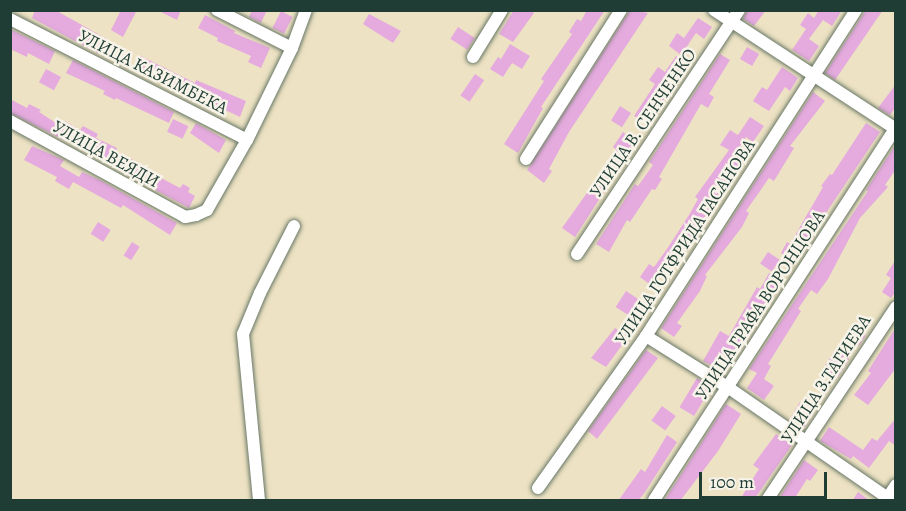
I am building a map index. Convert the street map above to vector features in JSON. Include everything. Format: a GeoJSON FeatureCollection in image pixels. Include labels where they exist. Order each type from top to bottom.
{"type":"FeatureCollection","features":[{"type":"Feature","properties":{"kind":"street"},"geometry":{"type":"LineString","coordinates":[[217,10],[292,48]]}},
{"type":"Feature","properties":{"kind":"street"},"geometry":{"type":"LineString","coordinates":[[247,141],[292,48],[306,10]]}},
{"type":"Feature","properties":{"kind":"street"},"geometry":{"type":"LineString","coordinates":[[472,57],[502,10]]}},
{"type":"Feature","properties":{"kind":"street"},"geometry":{"type":"LineString","coordinates":[[526,159],[621,10]]}},
{"type":"Feature","properties":{"kind":"street"},"geometry":{"type":"LineString","coordinates":[[714,10],[895,129]]}},
{"type":"Feature","properties":{"kind":"street","name":"УЛИЦА В. СЕНЧЕНКО"},"geometry":{"type":"LineString","coordinates":[[577,254],[739,10]]}},
{"type":"Feature","properties":{"kind":"street","name":"УЛИЦА ГОТФРИДА ГАСАНОВА"},"geometry":{"type":"LineString","coordinates":[[538,488],[646,336],[856,10]]}},
{"type":"Feature","properties":{"kind":"street","name":"УЛИЦА КАЗИМБЕКА"},"geometry":{"type":"LineString","coordinates":[[10,19],[247,141]]}},
{"type":"Feature","properties":{"kind":"street","name":"УЛИЦА ВЕЯДИ"},"geometry":{"type":"LineString","coordinates":[[10,121],[185,217],[207,210],[247,141]]}},
{"type":"Feature","properties":{"kind":"street","name":"УЛИЦА ГРАФА ВОРОНЦОВА"},"geometry":{"type":"LineString","coordinates":[[654,501],[895,129]]}},
{"type":"Feature","properties":{"kind":"street"},"geometry":{"type":"LineString","coordinates":[[259,501],[243,334],[260,293],[294,225]]}},
{"type":"Feature","properties":{"kind":"street","name":"УЛИЦА З.ТАГИЕВА"},"geometry":{"type":"LineString","coordinates":[[767,501],[896,307]]}},
{"type":"Feature","properties":{"kind":"street"},"geometry":{"type":"LineString","coordinates":[[646,336],[729,388],[888,500],[896,486]]}},
{"type":"Feature","properties":{"kind":"building"},"geometry":{"type":"Polygon","coordinates":[[[35,10],[55,10],[107,39],[99,54],[32,18],[35,10]]]}},
{"type":"Feature","properties":{"kind":"building"},"geometry":{"type":"Polygon","coordinates":[[[121,10],[137,10],[123,37],[111,30],[121,10]]]}},
{"type":"Feature","properties":{"kind":"building"},"geometry":{"type":"Polygon","coordinates":[[[157,10],[181,10],[177,20],[157,10]]]}},
{"type":"Feature","properties":{"kind":"building"},"geometry":{"type":"Polygon","coordinates":[[[252,10],[267,10],[261,23],[249,17],[252,10]]]}},
{"type":"Feature","properties":{"kind":"building"},"geometry":{"type":"Polygon","coordinates":[[[514,10],[530,10],[534,13],[513,42],[499,34],[514,10]]]}},
{"type":"Feature","properties":{"kind":"building"},"geometry":{"type":"Polygon","coordinates":[[[587,10],[605,10],[541,107],[543,108],[518,153],[504,144],[544,81],[541,79],[572,34],[569,32],[577,19],[581,21],[587,10]]]}},
{"type":"Feature","properties":{"kind":"building"},"geometry":{"type":"Polygon","coordinates":[[[630,10],[648,13],[569,132],[549,169],[552,171],[544,183],[527,170],[630,10]]]}},
{"type":"Feature","properties":{"kind":"building"},"geometry":{"type":"Polygon","coordinates":[[[747,10],[766,10],[754,26],[743,19],[747,10]]]}},
{"type":"Feature","properties":{"kind":"building"},"geometry":{"type":"Polygon","coordinates":[[[819,10],[842,10],[832,26],[823,20],[809,39],[819,46],[809,61],[792,50],[806,29],[800,25],[808,13],[814,18],[819,10]]]}},
{"type":"Feature","properties":{"kind":"building"},"geometry":{"type":"Polygon","coordinates":[[[866,10],[883,10],[835,80],[825,73],[866,10]]]}},
{"type":"Feature","properties":{"kind":"building"},"geometry":{"type":"Polygon","coordinates":[[[281,11],[293,17],[284,34],[272,28],[281,11]]]}},
{"type":"Feature","properties":{"kind":"building"},"geometry":{"type":"Polygon","coordinates":[[[369,14],[401,31],[393,43],[363,24],[369,14]]]}},
{"type":"Feature","properties":{"kind":"building"},"geometry":{"type":"Polygon","coordinates":[[[205,15],[235,31],[234,33],[270,48],[261,68],[248,62],[251,56],[217,41],[218,38],[198,28],[205,15]]]}},
{"type":"Feature","properties":{"kind":"building"},"geometry":{"type":"Polygon","coordinates":[[[698,18],[712,27],[704,39],[696,33],[681,55],[669,46],[677,33],[684,38],[698,18]]]}},
{"type":"Feature","properties":{"kind":"building"},"geometry":{"type":"Polygon","coordinates":[[[458,27],[475,38],[467,50],[450,39],[458,27]]]}},
{"type":"Feature","properties":{"kind":"building"},"geometry":{"type":"Polygon","coordinates":[[[10,29],[55,51],[49,64],[28,53],[27,57],[10,49],[10,29]]]}},
{"type":"Feature","properties":{"kind":"building"},"geometry":{"type":"Polygon","coordinates":[[[510,44],[530,56],[522,69],[512,63],[503,77],[490,69],[498,57],[501,59],[510,44]]]}},
{"type":"Feature","properties":{"kind":"building"},"geometry":{"type":"Polygon","coordinates":[[[747,47],[759,54],[752,66],[740,59],[747,47]]]}},
{"type":"Feature","properties":{"kind":"building"},"geometry":{"type":"Polygon","coordinates":[[[720,54],[730,60],[709,94],[714,97],[708,108],[701,104],[659,177],[662,179],[655,190],[652,189],[630,222],[627,220],[609,252],[596,244],[635,184],[638,186],[653,165],[649,162],[720,54]]]}},
{"type":"Feature","properties":{"kind":"building"},"geometry":{"type":"Polygon","coordinates":[[[141,56],[195,83],[196,80],[246,101],[240,117],[221,108],[218,114],[189,95],[135,69],[141,56]]]}},
{"type":"Feature","properties":{"kind":"building"},"geometry":{"type":"Polygon","coordinates":[[[676,56],[687,63],[678,76],[674,72],[658,94],[665,98],[648,125],[634,116],[655,84],[649,80],[658,67],[665,72],[676,56]]]}},
{"type":"Feature","properties":{"kind":"building"},"geometry":{"type":"Polygon","coordinates":[[[73,60],[174,112],[169,123],[116,98],[115,100],[103,94],[105,91],[66,73],[73,60]]]}},
{"type":"Feature","properties":{"kind":"building"},"geometry":{"type":"Polygon","coordinates":[[[782,67],[798,78],[790,91],[785,87],[769,111],[753,101],[762,87],[767,90],[782,67]]]}},
{"type":"Feature","properties":{"kind":"building"},"geometry":{"type":"Polygon","coordinates":[[[46,69],[61,77],[54,90],[39,82],[46,69]]]}},
{"type":"Feature","properties":{"kind":"building"},"geometry":{"type":"Polygon","coordinates":[[[475,74],[484,80],[470,102],[460,96],[475,74]]]}},
{"type":"Feature","properties":{"kind":"building"},"geometry":{"type":"Polygon","coordinates":[[[896,84],[896,107],[890,115],[878,108],[896,84]]]}},
{"type":"Feature","properties":{"kind":"building"},"geometry":{"type":"Polygon","coordinates":[[[813,92],[825,101],[790,146],[794,148],[774,181],[769,178],[746,211],[749,213],[742,227],[705,275],[707,276],[700,291],[677,323],[682,326],[674,337],[661,328],[813,92]]]}},
{"type":"Feature","properties":{"kind":"building"},"geometry":{"type":"Polygon","coordinates":[[[10,99],[27,108],[29,104],[41,110],[39,112],[62,127],[65,121],[80,130],[83,126],[98,134],[96,138],[117,148],[116,151],[143,165],[142,168],[180,188],[183,184],[190,188],[188,192],[195,196],[189,208],[125,174],[126,171],[93,153],[96,147],[72,134],[68,142],[10,113],[10,99]]]}},
{"type":"Feature","properties":{"kind":"building"},"geometry":{"type":"Polygon","coordinates":[[[620,106],[631,113],[622,127],[611,120],[620,106]]]}},
{"type":"Feature","properties":{"kind":"building"},"geometry":{"type":"Polygon","coordinates":[[[750,117],[764,126],[753,142],[746,137],[733,157],[742,163],[667,273],[663,270],[652,286],[640,277],[649,264],[654,267],[667,249],[698,199],[695,197],[729,150],[720,145],[730,130],[738,135],[750,117]]]}},
{"type":"Feature","properties":{"kind":"building"},"geometry":{"type":"Polygon","coordinates":[[[173,119],[188,126],[182,139],[167,132],[173,119]]]}},
{"type":"Feature","properties":{"kind":"building"},"geometry":{"type":"Polygon","coordinates":[[[196,123],[226,140],[219,153],[190,133],[196,123]]]}},
{"type":"Feature","properties":{"kind":"building"},"geometry":{"type":"Polygon","coordinates":[[[866,123],[880,132],[794,261],[781,253],[787,242],[790,244],[823,187],[821,186],[830,174],[832,175],[866,123]]]}},
{"type":"Feature","properties":{"kind":"building"},"geometry":{"type":"Polygon","coordinates":[[[623,132],[636,142],[575,237],[562,228],[604,169],[616,149],[613,147],[623,132]]]}},
{"type":"Feature","properties":{"kind":"building"},"geometry":{"type":"Polygon","coordinates":[[[896,144],[896,169],[885,185],[888,187],[860,218],[828,279],[817,294],[811,290],[798,309],[801,311],[768,364],[771,366],[764,379],[774,386],[764,400],[747,388],[757,373],[749,369],[868,191],[866,190],[896,144]]]}},
{"type":"Feature","properties":{"kind":"building"},"geometry":{"type":"Polygon","coordinates":[[[32,146],[64,160],[60,166],[79,177],[82,172],[100,180],[177,223],[170,235],[123,205],[121,208],[73,182],[69,189],[55,181],[57,177],[24,160],[32,146]]]}},
{"type":"Feature","properties":{"kind":"building"},"geometry":{"type":"Polygon","coordinates":[[[98,222],[111,230],[103,242],[91,234],[98,222]]]}},
{"type":"Feature","properties":{"kind":"building"},"geometry":{"type":"Polygon","coordinates":[[[132,242],[140,247],[131,260],[124,256],[132,242]]]}},
{"type":"Feature","properties":{"kind":"building"},"geometry":{"type":"Polygon","coordinates":[[[768,252],[780,260],[772,271],[760,264],[768,252]]]}},
{"type":"Feature","properties":{"kind":"building"},"geometry":{"type":"Polygon","coordinates":[[[896,259],[896,291],[891,298],[882,292],[891,278],[886,275],[896,259]]]}},
{"type":"Feature","properties":{"kind":"building"},"geometry":{"type":"Polygon","coordinates":[[[769,273],[782,280],[776,291],[773,289],[735,356],[725,350],[715,367],[703,361],[720,331],[729,336],[757,287],[760,289],[769,273]]]}},
{"type":"Feature","properties":{"kind":"building"},"geometry":{"type":"Polygon","coordinates":[[[626,291],[643,302],[632,318],[616,307],[626,291]]]}},
{"type":"Feature","properties":{"kind":"building"},"geometry":{"type":"Polygon","coordinates":[[[896,327],[896,368],[868,405],[854,395],[871,373],[868,371],[896,327]]]}},
{"type":"Feature","properties":{"kind":"building"},"geometry":{"type":"Polygon","coordinates":[[[615,328],[628,337],[606,367],[591,358],[615,328]]]}},
{"type":"Feature","properties":{"kind":"building"},"geometry":{"type":"Polygon","coordinates":[[[854,328],[866,336],[859,346],[847,338],[854,328]]]}},
{"type":"Feature","properties":{"kind":"building"},"geometry":{"type":"Polygon","coordinates":[[[646,350],[658,358],[597,439],[588,431],[646,350]]]}},
{"type":"Feature","properties":{"kind":"building"},"geometry":{"type":"Polygon","coordinates":[[[835,350],[849,359],[837,378],[823,368],[835,350]]]}},
{"type":"Feature","properties":{"kind":"building"},"geometry":{"type":"Polygon","coordinates":[[[697,378],[712,387],[694,416],[679,407],[697,378]]]}},
{"type":"Feature","properties":{"kind":"building"},"geometry":{"type":"Polygon","coordinates":[[[800,402],[815,411],[805,427],[790,418],[800,402]]]}},
{"type":"Feature","properties":{"kind":"building"},"geometry":{"type":"Polygon","coordinates":[[[726,404],[741,414],[718,451],[680,501],[664,501],[726,404]]]}},
{"type":"Feature","properties":{"kind":"building"},"geometry":{"type":"Polygon","coordinates":[[[662,406],[676,416],[665,431],[651,421],[662,406]]]}},
{"type":"Feature","properties":{"kind":"building"},"geometry":{"type":"Polygon","coordinates":[[[896,418],[896,446],[889,441],[869,468],[853,456],[851,459],[820,441],[829,427],[863,450],[872,438],[877,441],[896,418]]]}},
{"type":"Feature","properties":{"kind":"building"},"geometry":{"type":"Polygon","coordinates":[[[776,434],[792,445],[753,501],[739,501],[759,469],[753,465],[776,434]]]}},
{"type":"Feature","properties":{"kind":"building"},"geometry":{"type":"Polygon","coordinates":[[[667,435],[677,442],[645,492],[638,501],[618,501],[641,469],[645,472],[667,435]]]}},
{"type":"Feature","properties":{"kind":"building"},"geometry":{"type":"Polygon","coordinates":[[[804,460],[818,470],[810,481],[807,479],[793,501],[777,501],[804,460]]]}},
{"type":"Feature","properties":{"kind":"building"},"geometry":{"type":"Polygon","coordinates":[[[858,492],[870,501],[852,501],[858,492]]]}}]}
